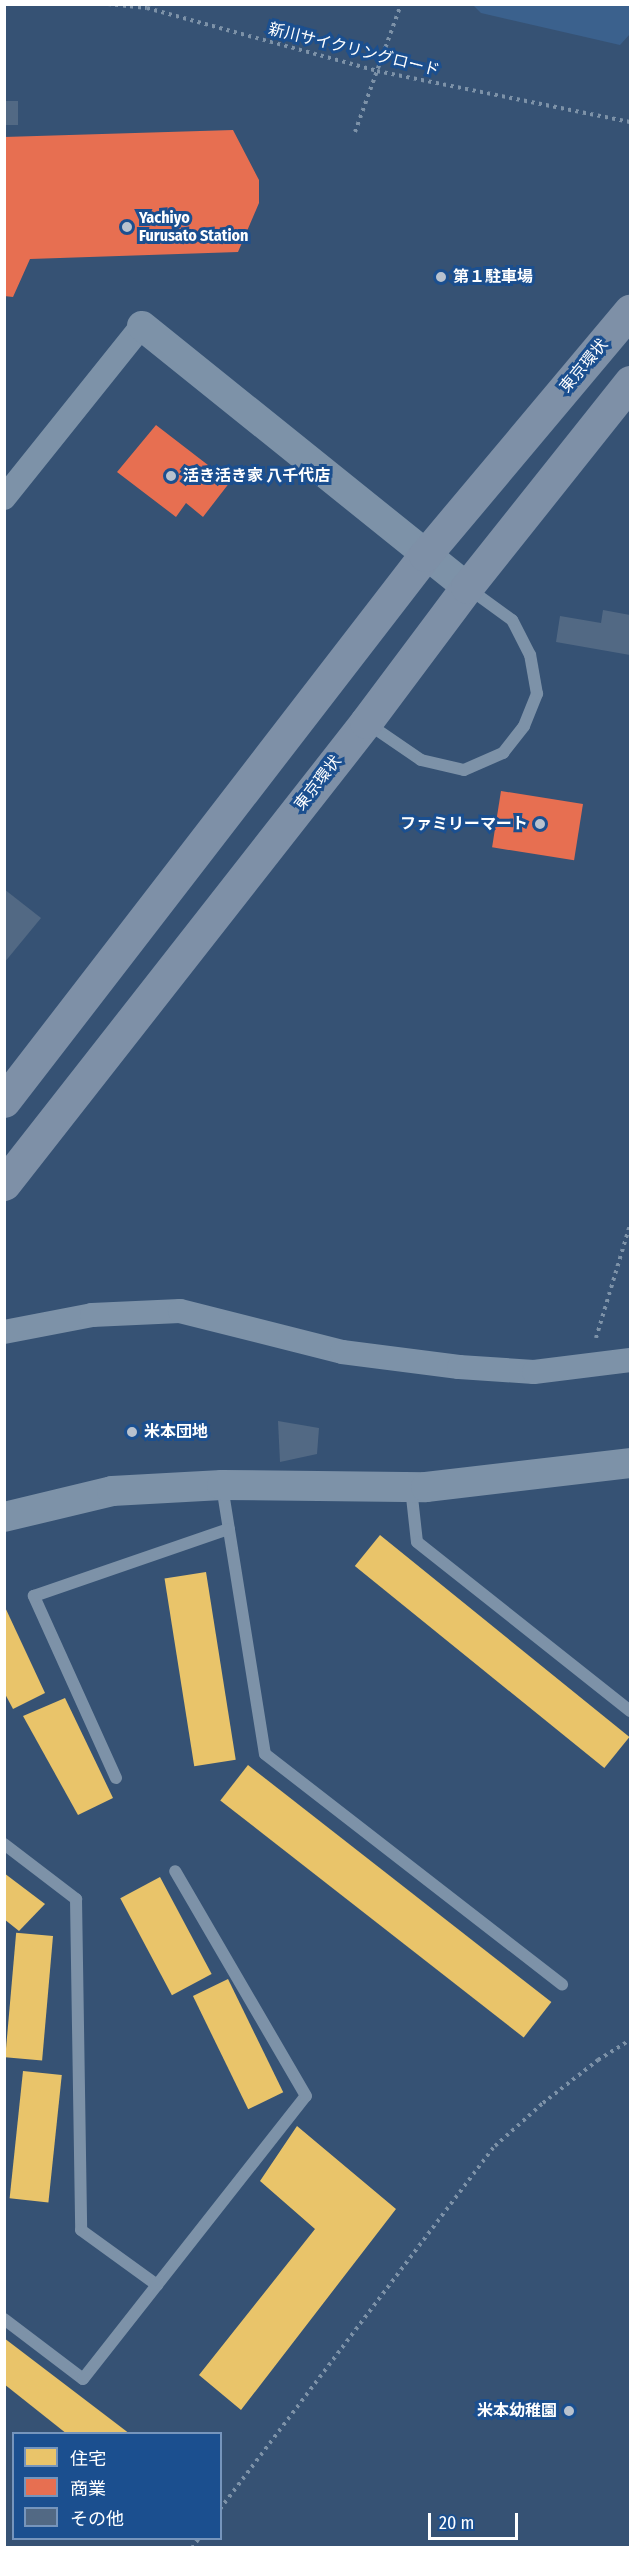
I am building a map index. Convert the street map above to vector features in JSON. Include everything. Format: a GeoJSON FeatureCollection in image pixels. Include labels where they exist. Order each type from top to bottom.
{"type":"FeatureCollection","features":[{"type":"Feature","properties":{"kind":"highway","name":"東京環状"},"geometry":{"type":"LineString","coordinates":[[4,1101],[425,555],[630,311]]}},
{"type":"Feature","properties":{"kind":"highway","name":"東京環状"},"geometry":{"type":"LineString","coordinates":[[4,1184],[366,722],[467,587],[630,382]]}},
{"type":"Feature","properties":{"kind":"street"},"geometry":{"type":"LineString","coordinates":[[4,498],[142,326],[467,587]]}},
{"type":"Feature","properties":{"kind":"street"},"geometry":{"type":"LineString","coordinates":[[4,1332],[92,1315],[180,1311],[342,1352],[459,1367],[534,1372],[630,1360]]}},
{"type":"Feature","properties":{"kind":"street"},"geometry":{"type":"LineString","coordinates":[[8,1511],[112,1491],[222,1485],[411,1487],[630,1463]]}},
{"type":"Feature","properties":{"kind":"lane"},"geometry":{"type":"LineString","coordinates":[[366,722],[421,760],[464,770],[503,753],[524,726],[537,694],[530,656],[512,620],[467,587]]}},
{"type":"Feature","properties":{"kind":"lane"},"geometry":{"type":"LineString","coordinates":[[222,1485],[265,1754],[562,1984]]}},
{"type":"Feature","properties":{"kind":"lane"},"geometry":{"type":"LineString","coordinates":[[411,1487],[417,1542],[630,1711]]}},
{"type":"Feature","properties":{"kind":"lane"},"geometry":{"type":"LineString","coordinates":[[116,1778],[34,1596],[229,1529]]}},
{"type":"Feature","properties":{"kind":"lane"},"geometry":{"type":"LineString","coordinates":[[4,1844],[76,1899],[81,2230],[157,2284]]}},
{"type":"Feature","properties":{"kind":"lane"},"geometry":{"type":"LineString","coordinates":[[4,2319],[82,2379],[306,2096],[176,1871]]}},
{"type":"Feature","properties":{"kind":"path","name":"新川サイクリングロード"},"geometry":{"type":"LineString","coordinates":[[108,4],[147,8],[377,71],[630,122]]}},
{"type":"Feature","properties":{"kind":"path"},"geometry":{"type":"LineString","coordinates":[[355,132],[400,4]]}},
{"type":"Feature","properties":{"kind":"path"},"geometry":{"type":"LineString","coordinates":[[588,1365],[630,1225]]}},
{"type":"Feature","properties":{"kind":"path"},"geometry":{"type":"LineString","coordinates":[[222,2506],[495,2146],[552,2095],[598,2060],[630,2040]]}},
{"type":"Feature","properties":{"kind":"water"},"geometry":{"type":"Polygon","coordinates":[[[473,5],[630,5],[630,34],[620,45],[481,13],[473,5]]]}},
{"type":"Feature","properties":{"kind":"building: 住宅"},"geometry":{"type":"Polygon","coordinates":[[[380,1535],[629,1737],[604,1768],[355,1566],[380,1535]]]}},
{"type":"Feature","properties":{"kind":"building: 住宅"},"geometry":{"type":"Polygon","coordinates":[[[206,1572],[236,1760],[194,1766],[165,1579],[206,1572]]]}},
{"type":"Feature","properties":{"kind":"building: 住宅"},"geometry":{"type":"Polygon","coordinates":[[[4,1605],[45,1693],[13,1709],[4,1692],[4,1605]]]}},
{"type":"Feature","properties":{"kind":"building: 住宅"},"geometry":{"type":"Polygon","coordinates":[[[65,1698],[113,1798],[78,1815],[23,1716],[65,1698]]]}},
{"type":"Feature","properties":{"kind":"building: 住宅"},"geometry":{"type":"Polygon","coordinates":[[[248,1765],[551,2002],[524,2037],[220,1800],[248,1765]]]}},
{"type":"Feature","properties":{"kind":"building: 住宅"},"geometry":{"type":"Polygon","coordinates":[[[4,1873],[45,1904],[19,1931],[4,1919],[4,1873]]]}},
{"type":"Feature","properties":{"kind":"building: 住宅"},"geometry":{"type":"Polygon","coordinates":[[[160,1877],[212,1974],[172,1995],[120,1898],[160,1877]]]}},
{"type":"Feature","properties":{"kind":"building: 住宅"},"geometry":{"type":"Polygon","coordinates":[[[16,1933],[53,1936],[42,2061],[5,2057],[16,1933]]]}},
{"type":"Feature","properties":{"kind":"building: 住宅"},"geometry":{"type":"Polygon","coordinates":[[[228,1979],[283,2092],[248,2109],[193,1996],[228,1979]]]}},
{"type":"Feature","properties":{"kind":"building: 住宅"},"geometry":{"type":"Polygon","coordinates":[[[23,2071],[62,2075],[48,2202],[10,2198],[23,2071]]]}},
{"type":"Feature","properties":{"kind":"building: 住宅"},"geometry":{"type":"Polygon","coordinates":[[[297,2126],[396,2209],[241,2410],[199,2375],[315,2229],[260,2181],[297,2126]]]}},
{"type":"Feature","properties":{"kind":"building: 住宅"},"geometry":{"type":"Polygon","coordinates":[[[4,2338],[127,2432],[64,2432],[4,2384],[4,2338]]]}},
{"type":"Feature","properties":{"kind":"building: 商業","name":"Yachiyo Furusato Station"},"geometry":{"type":"Polygon","coordinates":[[[233,130],[259,180],[259,203],[238,252],[30,259],[13,297],[4,296],[4,137],[233,130]]]}},
{"type":"Feature","properties":{"kind":"building: 商業"},"geometry":{"type":"Polygon","coordinates":[[[156,425],[230,482],[203,517],[186,503],[176,517],[117,472],[156,425]]]}},
{"type":"Feature","properties":{"kind":"building: 商業"},"geometry":{"type":"Polygon","coordinates":[[[501,791],[583,804],[574,860],[492,847],[501,791]]]}},
{"type":"Feature","properties":{"kind":"building: その他"},"geometry":{"type":"Polygon","coordinates":[[[4,101],[18,101],[18,125],[4,125],[4,101]]]}},
{"type":"Feature","properties":{"kind":"building: その他"},"geometry":{"type":"Polygon","coordinates":[[[603,610],[630,615],[630,655],[556,642],[560,616],[601,623],[603,610]]]}},
{"type":"Feature","properties":{"kind":"building: その他"},"geometry":{"type":"Polygon","coordinates":[[[4,889],[41,918],[4,963],[4,889]]]}},
{"type":"Feature","properties":{"kind":"building: その他"},"geometry":{"type":"Polygon","coordinates":[[[278,1421],[319,1428],[317,1454],[280,1462],[278,1421]]]}},
{"type":"Feature","properties":{"kind":"place","name":"Yachiyo Furusato Station"},"geometry":{"type":"Point","coordinates":[127,227]}},
{"type":"Feature","properties":{"kind":"place","name":"第１駐車場"},"geometry":{"type":"Point","coordinates":[441,277]}},
{"type":"Feature","properties":{"kind":"place","name":"活き活き家 八千代店"},"geometry":{"type":"Point","coordinates":[171,476]}},
{"type":"Feature","properties":{"kind":"place","name":"ファミリーマート"},"geometry":{"type":"Point","coordinates":[540,824]}},
{"type":"Feature","properties":{"kind":"place","name":"米本団地"},"geometry":{"type":"Point","coordinates":[132,1432]}},
{"type":"Feature","properties":{"kind":"place","name":"米本幼稚園"},"geometry":{"type":"Point","coordinates":[569,2411]}}]}
